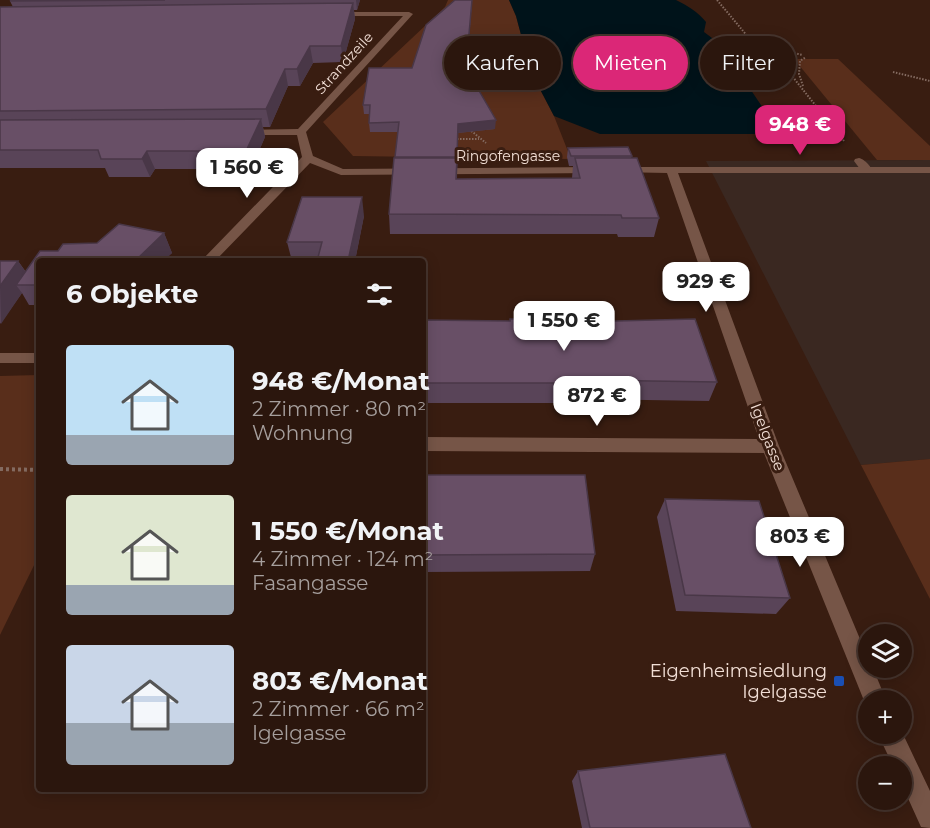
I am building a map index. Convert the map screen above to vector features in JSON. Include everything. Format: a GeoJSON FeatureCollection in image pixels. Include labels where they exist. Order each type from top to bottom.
{"type":"FeatureCollection","features":[{"type":"Feature","properties":{"kind":"street","name":"Strandzeile"},"geometry":{"type":"LineString","coordinates":[[302,132],[409,14],[326,14]]}},
{"type":"Feature","properties":{"kind":"street"},"geometry":{"type":"LineString","coordinates":[[211,258],[308,158],[302,132],[232,132]]}},
{"type":"Feature","properties":{"kind":"street","name":"Ringofengasse"},"geometry":{"type":"LineString","coordinates":[[308,158],[341,172],[930,170]]}},
{"type":"Feature","properties":{"kind":"street"},"geometry":{"type":"LineString","coordinates":[[859,161],[867,171]]}},
{"type":"Feature","properties":{"kind":"street","name":"Igelgasse"},"geometry":{"type":"LineString","coordinates":[[671,170],[770,446],[871,690]]}},
{"type":"Feature","properties":{"kind":"street"},"geometry":{"type":"LineString","coordinates":[[0,358],[36,358]]}},
{"type":"Feature","properties":{"kind":"street"},"geometry":{"type":"LineString","coordinates":[[426,444],[770,446]]}},
{"type":"Feature","properties":{"kind":"street"},"geometry":{"type":"LineString","coordinates":[[895,744],[930,818]]}},
{"type":"Feature","properties":{"kind":"path"},"geometry":{"type":"LineString","coordinates":[[717,0],[750,36]]}},
{"type":"Feature","properties":{"kind":"path"},"geometry":{"type":"LineString","coordinates":[[796,54],[805,56],[800,62],[798,76],[804,90]]}},
{"type":"Feature","properties":{"kind":"path"},"geometry":{"type":"LineString","coordinates":[[893,72],[930,81]]}},
{"type":"Feature","properties":{"kind":"path"},"geometry":{"type":"LineString","coordinates":[[796,80],[849,147]]}},
{"type":"Feature","properties":{"kind":"path"},"geometry":{"type":"LineString","coordinates":[[467,127],[480,139],[490,144]]}},
{"type":"Feature","properties":{"kind":"path"},"geometry":{"type":"LineString","coordinates":[[445,139],[480,139]]}},
{"type":"Feature","properties":{"kind":"path"},"geometry":{"type":"LineString","coordinates":[[0,469],[36,470]]}},
{"type":"Feature","properties":{"kind":"shaded area"},"geometry":{"type":"Polygon","coordinates":[[[448,0],[509,0],[521,36],[444,36],[444,90],[540,90],[554,116],[571,159],[353,156],[323,122],[445,7],[448,0]]]}},
{"type":"Feature","properties":{"kind":"shaded area"},"geometry":{"type":"Polygon","coordinates":[[[509,0],[676,0],[700,15],[706,22],[704,32],[709,36],[700,36],[700,90],[751,90],[773,123],[772,130],[766,134],[600,134],[554,116],[540,90],[561,90],[561,36],[521,36],[509,0]]]}},
{"type":"Feature","properties":{"kind":"shaded area"},"geometry":{"type":"Polygon","coordinates":[[[796,59],[838,59],[930,146],[930,160],[877,160],[796,59]]]}},
{"type":"Feature","properties":{"kind":"shaded area"},"geometry":{"type":"Polygon","coordinates":[[[930,160],[930,459],[861,465],[706,161],[930,160]]]}},
{"type":"Feature","properties":{"kind":"shaded area"},"geometry":{"type":"Polygon","coordinates":[[[36,375],[36,561],[0,635],[0,376],[36,375]]]}},
{"type":"Feature","properties":{"kind":"shaded area"},"geometry":{"type":"Polygon","coordinates":[[[930,459],[930,599],[861,465],[930,459]]]}},
{"type":"Feature","properties":{"kind":"building"},"geometry":{"type":"Polygon","coordinates":[[[12,0],[165,0],[10,1],[12,0]]]}},
{"type":"Feature","properties":{"kind":"building"},"geometry":{"type":"Polygon","coordinates":[[[455,0],[472,0],[469,36],[444,36],[444,90],[479,90],[496,120],[458,124],[457,157],[395,157],[399,122],[369,123],[370,105],[363,105],[369,68],[412,68],[426,25],[455,0]]]}},
{"type":"Feature","properties":{"kind":"building"},"geometry":{"type":"Polygon","coordinates":[[[353,3],[341,46],[310,46],[297,69],[285,69],[266,109],[0,111],[0,7],[353,3]]]}},
{"type":"Feature","properties":{"kind":"building"},"geometry":{"type":"Polygon","coordinates":[[[261,119],[246,151],[147,151],[142,159],[101,159],[98,150],[0,150],[0,120],[261,119]]]}},
{"type":"Feature","properties":{"kind":"building"},"geometry":{"type":"Polygon","coordinates":[[[628,147],[632,156],[571,156],[568,148],[628,147]]]}},
{"type":"Feature","properties":{"kind":"building"},"geometry":{"type":"Polygon","coordinates":[[[394,158],[457,158],[456,179],[580,178],[575,158],[637,158],[659,218],[622,218],[621,215],[389,214],[394,158]]]}},
{"type":"Feature","properties":{"kind":"building"},"geometry":{"type":"Polygon","coordinates":[[[302,197],[362,197],[349,258],[318,258],[322,242],[287,242],[302,197]]]}},
{"type":"Feature","properties":{"kind":"building"},"geometry":{"type":"Polygon","coordinates":[[[119,224],[164,233],[138,258],[36,258],[36,285],[16,285],[40,251],[58,251],[63,244],[97,243],[119,224]]]}},
{"type":"Feature","properties":{"kind":"building"},"geometry":{"type":"Polygon","coordinates":[[[0,261],[18,261],[0,286],[0,261]]]}},
{"type":"Feature","properties":{"kind":"building"},"geometry":{"type":"Polygon","coordinates":[[[510,319],[575,319],[576,322],[695,319],[717,382],[586,380],[586,383],[426,383],[426,320],[510,321],[510,319]]]}},
{"type":"Feature","properties":{"kind":"building"},"geometry":{"type":"Polygon","coordinates":[[[426,475],[585,475],[595,554],[426,555],[426,475]]]}},
{"type":"Feature","properties":{"kind":"building"},"geometry":{"type":"Polygon","coordinates":[[[665,499],[759,501],[790,598],[685,595],[665,499]]]}},
{"type":"Feature","properties":{"kind":"building"},"geometry":{"type":"Polygon","coordinates":[[[725,754],[751,828],[590,828],[578,771],[725,754]]]}},
{"type":"Feature","properties":{"kind":"place","name":"Eigenheimsiedlung Igelgasse"},"geometry":{"type":"Point","coordinates":[839,681]}}]}
